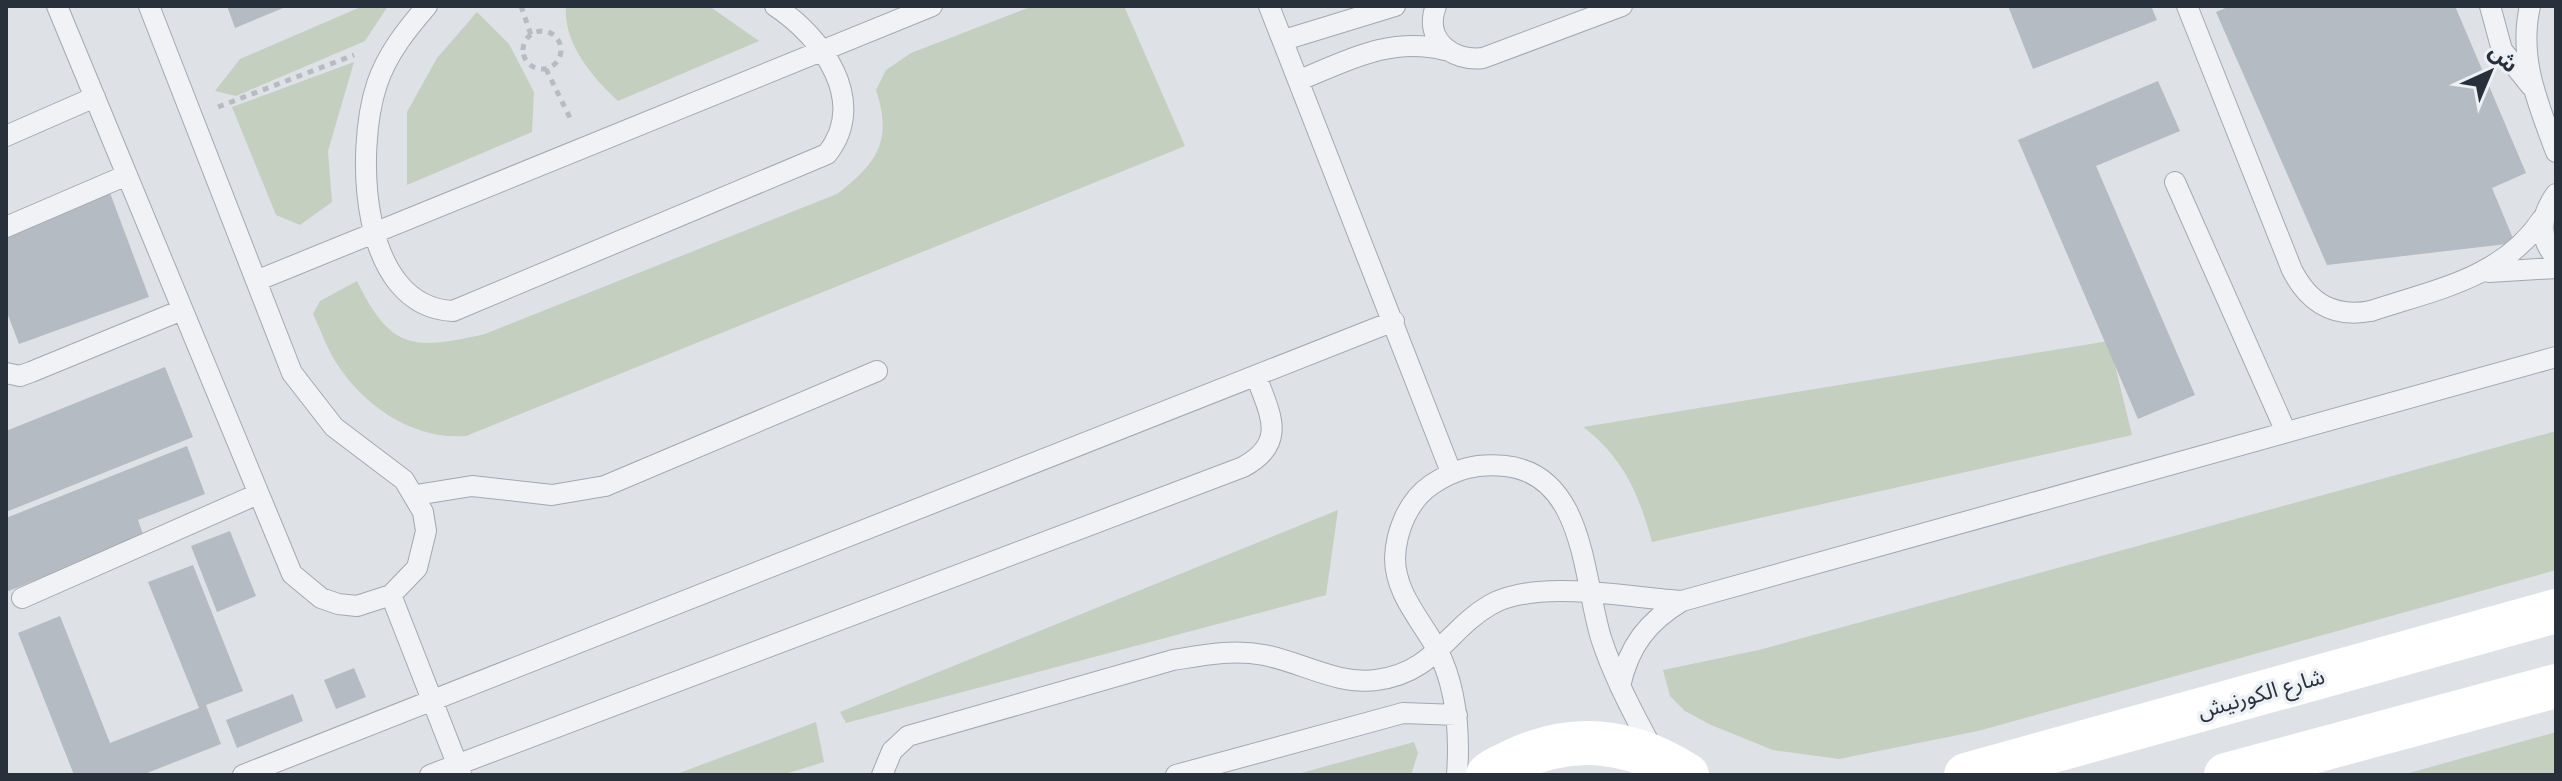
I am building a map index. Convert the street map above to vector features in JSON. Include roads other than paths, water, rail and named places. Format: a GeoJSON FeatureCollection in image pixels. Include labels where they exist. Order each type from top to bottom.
{"type":"FeatureCollection","features":[{"type":"Feature","properties":{"kind":"main road","name":"شارع الكورنيش"},"geometry":{"type":"LineString","coordinates":[[1966,775],[2553,610]]}},
{"type":"Feature","properties":{"kind":"main road"},"geometry":{"type":"LineString","coordinates":[[2226,775],[2556,686]]}},
{"type":"Feature","properties":{"kind":"main road"},"geometry":{"type":"LineString","coordinates":[[1488,775],[1544,746],[1601,742],[1672,766]]}},
{"type":"Feature","properties":{"kind":"lane"},"geometry":{"type":"LineString","coordinates":[[57,6],[292,574],[305,587],[338,604],[357,606],[391,595],[417,568],[424,550],[426,531],[416,495],[404,480],[334,427],[292,373],[149,6]]}},
{"type":"Feature","properties":{"kind":"lane"},"geometry":{"type":"LineString","coordinates":[[427,6],[400,38],[377,82],[366,132],[365,183],[376,232],[394,278],[419,304],[453,311],[827,154],[840,138],[846,119],[843,99],[825,51],[775,6]]}},
{"type":"Feature","properties":{"kind":"lane"},"geometry":{"type":"LineString","coordinates":[[256,281],[932,6]]}},
{"type":"Feature","properties":{"kind":"lane"},"geometry":{"type":"LineString","coordinates":[[1269,6],[1451,472]]}},
{"type":"Feature","properties":{"kind":"lane"},"geometry":{"type":"LineString","coordinates":[[1284,40],[1395,6]]}},
{"type":"Feature","properties":{"kind":"lane"},"geometry":{"type":"LineString","coordinates":[[1436,6],[1433,25],[1445,50]]}},
{"type":"Feature","properties":{"kind":"lane"},"geometry":{"type":"LineString","coordinates":[[1300,80],[1390,46],[1409,43],[1445,50],[1470,60],[1483,58],[1622,6]]}},
{"type":"Feature","properties":{"kind":"lane"},"geometry":{"type":"LineString","coordinates":[[2187,6],[2292,270],[2310,298],[2338,312],[2354,314],[2485,273],[2556,268]]}},
{"type":"Feature","properties":{"kind":"lane"},"geometry":{"type":"LineString","coordinates":[[2490,6],[2502,50],[2531,86],[2551,122],[2556,152]]}},
{"type":"Feature","properties":{"kind":"lane"},"geometry":{"type":"LineString","coordinates":[[2530,6],[2526,36],[2531,86]]}},
{"type":"Feature","properties":{"kind":"lane"},"geometry":{"type":"LineString","coordinates":[[6,136],[95,97]]}},
{"type":"Feature","properties":{"kind":"lane"},"geometry":{"type":"LineString","coordinates":[[6,227],[127,175]]}},
{"type":"Feature","properties":{"kind":"lane"},"geometry":{"type":"LineString","coordinates":[[2175,182],[2286,432]]}},
{"type":"Feature","properties":{"kind":"lane"},"geometry":{"type":"LineString","coordinates":[[2485,273],[2517,250],[2542,219],[2556,194]]}},
{"type":"Feature","properties":{"kind":"lane"},"geometry":{"type":"LineString","coordinates":[[2542,219],[2542,234],[2556,258]]}},
{"type":"Feature","properties":{"kind":"lane"},"geometry":{"type":"LineString","coordinates":[[6,373],[20,376],[182,310]]}},
{"type":"Feature","properties":{"kind":"lane"},"geometry":{"type":"LineString","coordinates":[[243,775],[1394,321]]}},
{"type":"Feature","properties":{"kind":"lane"},"geometry":{"type":"LineString","coordinates":[[1620,686],[1626,660],[1639,635],[1659,615],[1682,601],[2556,357]]}},
{"type":"Feature","properties":{"kind":"lane"},"geometry":{"type":"LineString","coordinates":[[416,495],[472,486],[552,495],[605,486],[877,371]]}},
{"type":"Feature","properties":{"kind":"lane"},"geometry":{"type":"LineString","coordinates":[[430,775],[460,769],[1243,467],[1260,458],[1270,443],[1273,425],[1256,376]]}},
{"type":"Feature","properties":{"kind":"lane"},"geometry":{"type":"LineString","coordinates":[[1457,775],[1457,715],[1438,652],[1404,597],[1395,560],[1401,524],[1421,492],[1451,472],[1482,464],[1514,467],[1543,481],[1565,505],[1578,534],[1589,595],[1620,686],[1672,766]]}},
{"type":"Feature","properties":{"kind":"lane"},"geometry":{"type":"LineString","coordinates":[[22,598],[258,494]]}},
{"type":"Feature","properties":{"kind":"lane"},"geometry":{"type":"LineString","coordinates":[[882,775],[892,751],[908,736],[1173,660],[1218,652],[1263,655],[1340,679],[1375,680],[1409,671],[1438,652],[1471,619],[1514,595],[1540,592],[1682,601]]}},
{"type":"Feature","properties":{"kind":"lane"},"geometry":{"type":"LineString","coordinates":[[391,595],[460,769]]}},
{"type":"Feature","properties":{"kind":"lane"},"geometry":{"type":"LineString","coordinates":[[1176,775],[1376,718],[1430,711],[1457,715]]}}]}
